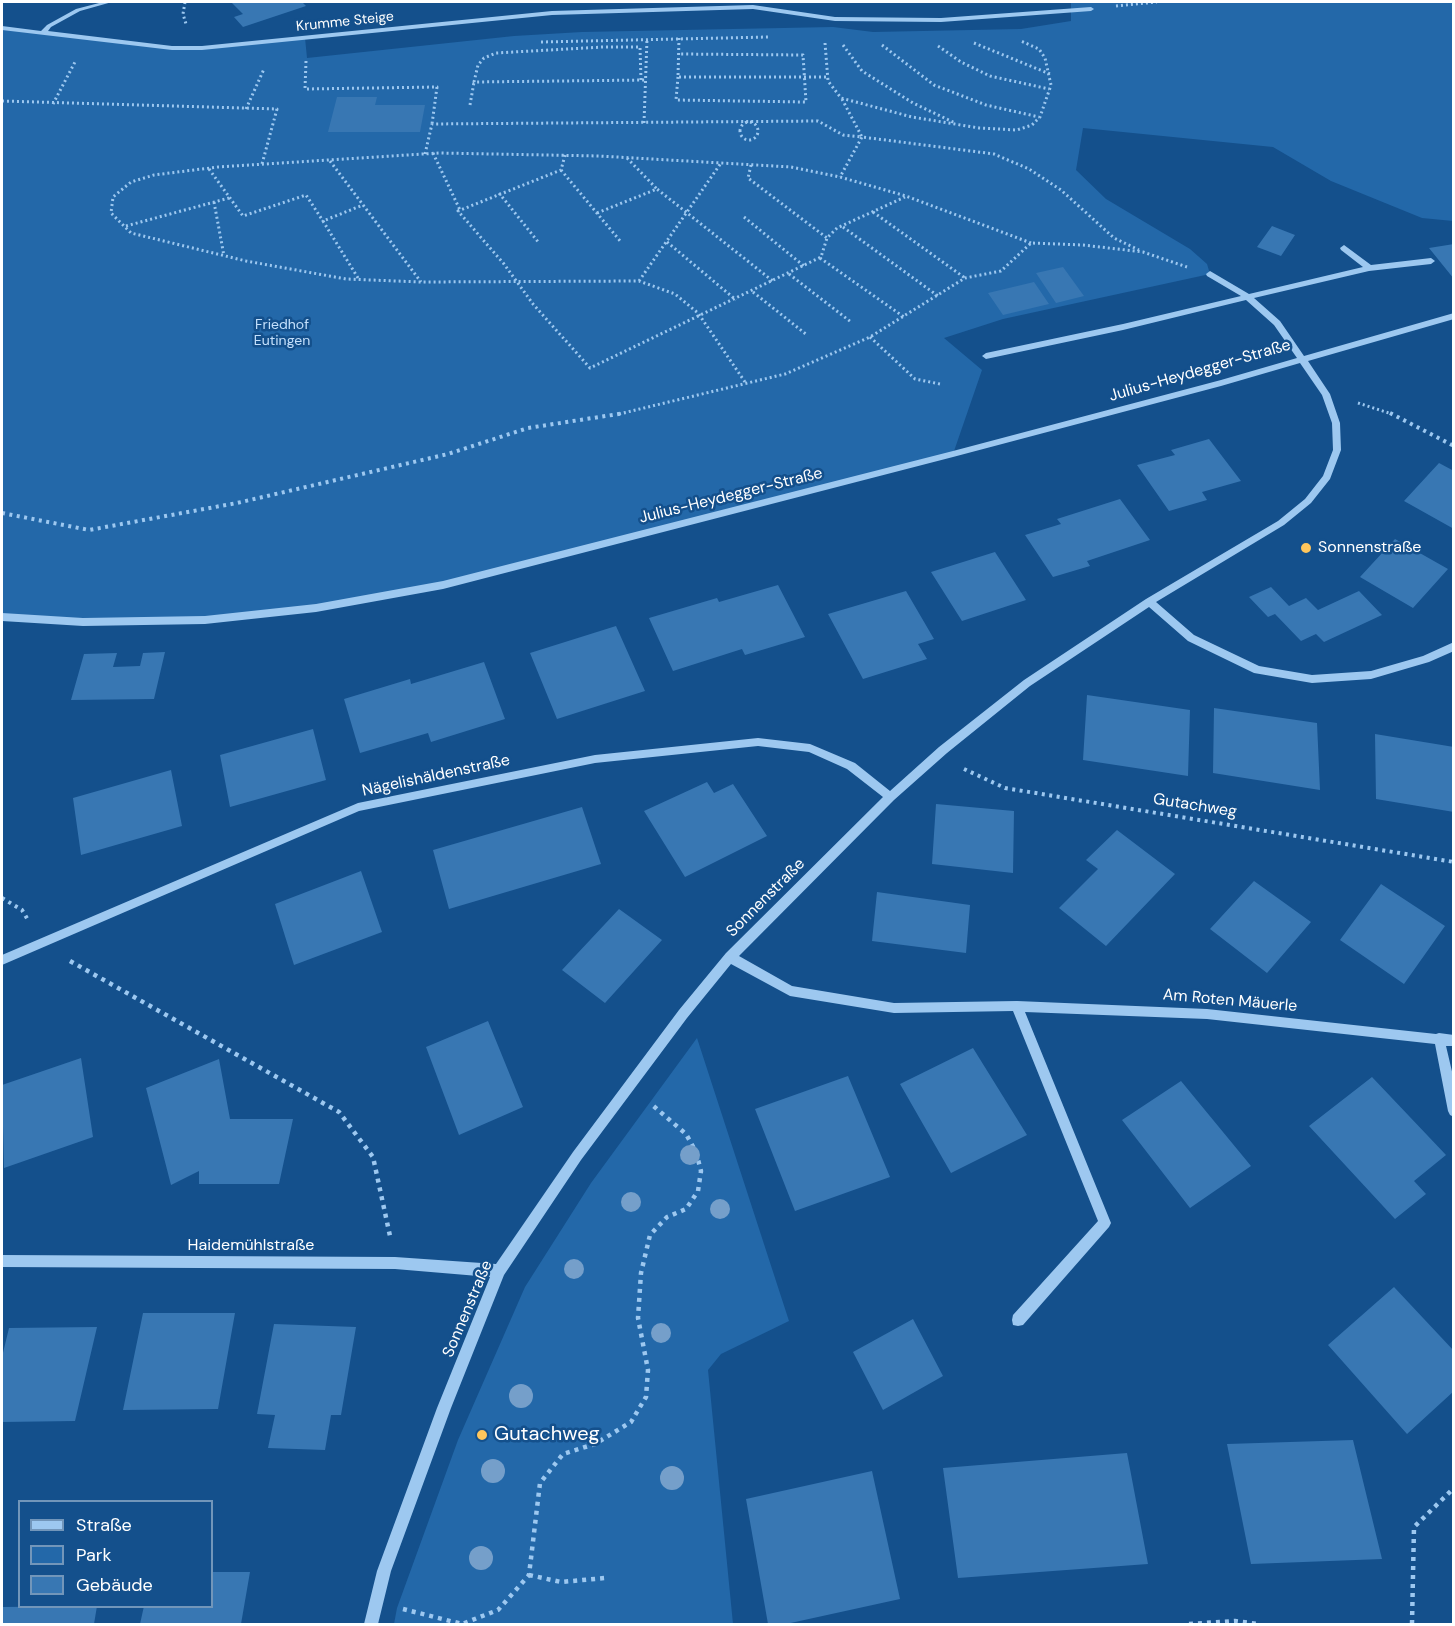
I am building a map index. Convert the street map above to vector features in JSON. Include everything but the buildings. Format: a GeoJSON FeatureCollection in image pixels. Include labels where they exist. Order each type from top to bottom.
{"type":"FeatureCollection","features":[{"type":"Feature","properties":{"kind":"street"},"geometry":{"type":"LineString","coordinates":[[43,33],[49,26],[78,9],[109,2]]}},
{"type":"Feature","properties":{"kind":"street","name":"Krumme Steige"},"geometry":{"type":"LineString","coordinates":[[2,28],[172,48],[202,48],[552,13],[753,7],[835,19],[940,20],[1091,9]]}},
{"type":"Feature","properties":{"kind":"street"},"geometry":{"type":"LineString","coordinates":[[1344,248],[1369,268]]}},
{"type":"Feature","properties":{"kind":"street"},"geometry":{"type":"LineString","coordinates":[[986,356],[1369,268],[1431,261]]}},
{"type":"Feature","properties":{"kind":"street","name":"Sonnenstraße"},"geometry":{"type":"LineString","coordinates":[[371,1624],[384,1571],[444,1408],[499,1271],[577,1156],[683,1014],[730,957],[890,797],[943,750],[1027,683],[1149,602],[1281,523],[1308,501],[1327,477],[1337,450],[1336,423],[1326,394],[1277,323],[1248,297],[1210,274]]}},
{"type":"Feature","properties":{"kind":"street","name":"Julius-Heydegger-Straße"},"geometry":{"type":"LineString","coordinates":[[2,617],[83,622],[205,620],[316,608],[443,585],[1221,383],[1302,357],[1454,316]]}},
{"type":"Feature","properties":{"kind":"street"},"geometry":{"type":"LineString","coordinates":[[1149,602],[1191,638],[1257,670],[1312,679],[1371,675],[1426,659],[1454,646]]}},
{"type":"Feature","properties":{"kind":"street","name":"Nägelishäldenstraße"},"geometry":{"type":"LineString","coordinates":[[2,960],[358,807],[595,759],[758,742],[810,748],[850,766],[890,797]]}},
{"type":"Feature","properties":{"kind":"street","name":"Am Roten Mäuerle"},"geometry":{"type":"LineString","coordinates":[[730,957],[790,991],[894,1008],[1017,1006],[1207,1014],[1454,1041]]}},
{"type":"Feature","properties":{"kind":"street"},"geometry":{"type":"LineString","coordinates":[[1017,1006],[1105,1223],[1018,1320]]}},
{"type":"Feature","properties":{"kind":"street"},"geometry":{"type":"LineString","coordinates":[[1439,1038],[1451,1108],[1454,1111]]}},
{"type":"Feature","properties":{"kind":"street","name":"Haidemühlstraße"},"geometry":{"type":"LineString","coordinates":[[2,1261],[395,1263],[499,1271]]}},
{"type":"Feature","properties":{"kind":"path"},"geometry":{"type":"LineString","coordinates":[[1091,9],[1158,2]]}},
{"type":"Feature","properties":{"kind":"path"},"geometry":{"type":"LineString","coordinates":[[824,36],[828,77],[835,93],[842,98],[912,117],[961,125],[1017,130],[1032,125],[1040,117],[1050,89],[1050,74],[1039,49],[1014,40]]}},
{"type":"Feature","properties":{"kind":"path"},"geometry":{"type":"LineString","coordinates":[[533,42],[770,37]]}},
{"type":"Feature","properties":{"kind":"path"},"geometry":{"type":"LineString","coordinates":[[679,38],[676,100],[806,102],[803,55],[679,54]]}},
{"type":"Feature","properties":{"kind":"path"},"geometry":{"type":"LineString","coordinates":[[980,38],[968,39],[978,46],[1050,74]]}},
{"type":"Feature","properties":{"kind":"path"},"geometry":{"type":"LineString","coordinates":[[644,123],[647,39]]}},
{"type":"Feature","properties":{"kind":"path"},"geometry":{"type":"LineString","coordinates":[[935,43],[961,62],[990,76],[1050,89]]}},
{"type":"Feature","properties":{"kind":"path"},"geometry":{"type":"LineString","coordinates":[[842,44],[850,58],[862,71],[912,103],[961,125]]}},
{"type":"Feature","properties":{"kind":"path"},"geometry":{"type":"LineString","coordinates":[[881,45],[934,85],[986,105],[1040,117]]}},
{"type":"Feature","properties":{"kind":"path"},"geometry":{"type":"LineString","coordinates":[[470,105],[478,65],[484,58],[496,53],[640,47],[641,80]]}},
{"type":"Feature","properties":{"kind":"path"},"geometry":{"type":"LineString","coordinates":[[306,58],[305,89],[437,87],[425,153]]}},
{"type":"Feature","properties":{"kind":"path"},"geometry":{"type":"LineString","coordinates":[[295,61],[306,58],[315,59]]}},
{"type":"Feature","properties":{"kind":"path"},"geometry":{"type":"LineString","coordinates":[[53,104],[75,62]]}},
{"type":"Feature","properties":{"kind":"path"},"geometry":{"type":"LineString","coordinates":[[246,109],[261,70],[272,67]]}},
{"type":"Feature","properties":{"kind":"path"},"geometry":{"type":"LineString","coordinates":[[678,77],[828,77]]}},
{"type":"Feature","properties":{"kind":"path"},"geometry":{"type":"LineString","coordinates":[[474,82],[646,80]]}},
{"type":"Feature","properties":{"kind":"path"},"geometry":{"type":"LineString","coordinates":[[842,98],[862,137]]}},
{"type":"Feature","properties":{"kind":"path"},"geometry":{"type":"LineString","coordinates":[[2,101],[277,110],[262,164]]}},
{"type":"Feature","properties":{"kind":"path"},"geometry":{"type":"LineString","coordinates":[[432,124],[818,121],[843,135],[994,154],[1029,169],[1061,190],[1114,238],[1143,252],[1210,274]]}},
{"type":"Feature","properties":{"kind":"path"},"geometry":{"type":"LineString","coordinates":[[754,122],[757,125],[758,137],[744,139],[740,133],[741,125],[754,122]]}},
{"type":"Feature","properties":{"kind":"path"},"geometry":{"type":"LineString","coordinates":[[840,177],[862,137]]}},
{"type":"Feature","properties":{"kind":"path"},"geometry":{"type":"LineString","coordinates":[[745,382],[700,316],[675,294],[639,281],[421,282],[358,279],[224,256],[131,233],[111,213],[113,197],[131,182],[154,175],[262,164],[425,153],[526,153],[721,163],[791,167],[840,177],[906,196],[1031,243],[1083,245],[1143,252]]}},
{"type":"Feature","properties":{"kind":"path"},"geometry":{"type":"LineString","coordinates":[[433,153],[460,210],[533,304],[590,368],[774,282],[820,258],[827,238],[837,228],[906,196]]}},
{"type":"Feature","properties":{"kind":"path"},"geometry":{"type":"LineString","coordinates":[[561,170],[565,155]]}},
{"type":"Feature","properties":{"kind":"path"},"geometry":{"type":"LineString","coordinates":[[627,158],[657,189],[774,282]]}},
{"type":"Feature","properties":{"kind":"path"},"geometry":{"type":"LineString","coordinates":[[329,160],[421,282]]}},
{"type":"Feature","properties":{"kind":"path"},"geometry":{"type":"LineString","coordinates":[[639,281],[721,163]]}},
{"type":"Feature","properties":{"kind":"path"},"geometry":{"type":"LineString","coordinates":[[751,165],[748,178],[827,238]]}},
{"type":"Feature","properties":{"kind":"path"},"geometry":{"type":"LineString","coordinates":[[208,169],[243,216],[306,195],[358,279]]}},
{"type":"Feature","properties":{"kind":"path"},"geometry":{"type":"LineString","coordinates":[[460,210],[561,170]]}},
{"type":"Feature","properties":{"kind":"path"},"geometry":{"type":"LineString","coordinates":[[561,170],[621,242]]}},
{"type":"Feature","properties":{"kind":"path"},"geometry":{"type":"LineString","coordinates":[[597,213],[657,189]]}},
{"type":"Feature","properties":{"kind":"path"},"geometry":{"type":"LineString","coordinates":[[499,193],[539,243]]}},
{"type":"Feature","properties":{"kind":"path"},"geometry":{"type":"LineString","coordinates":[[126,226],[230,198]]}},
{"type":"Feature","properties":{"kind":"path"},"geometry":{"type":"LineString","coordinates":[[214,202],[224,256]]}},
{"type":"Feature","properties":{"kind":"path"},"geometry":{"type":"LineString","coordinates":[[323,221],[363,205]]}},
{"type":"Feature","properties":{"kind":"path"},"geometry":{"type":"LineString","coordinates":[[873,212],[965,278]]}},
{"type":"Feature","properties":{"kind":"path"},"geometry":{"type":"LineString","coordinates":[[744,217],[804,266]]}},
{"type":"Feature","properties":{"kind":"path"},"geometry":{"type":"LineString","coordinates":[[843,227],[938,296]]}},
{"type":"Feature","properties":{"kind":"path"},"geometry":{"type":"LineString","coordinates":[[667,242],[736,300]]}},
{"type":"Feature","properties":{"kind":"path"},"geometry":{"type":"LineString","coordinates":[[2,513],[89,530],[237,503],[448,454],[528,428],[616,415],[785,374],[870,337],[965,278],[1001,271],[1031,243]]}},
{"type":"Feature","properties":{"kind":"path"},"geometry":{"type":"LineString","coordinates":[[820,258],[904,318]]}},
{"type":"Feature","properties":{"kind":"path"},"geometry":{"type":"LineString","coordinates":[[789,274],[850,322]]}},
{"type":"Feature","properties":{"kind":"path"},"geometry":{"type":"LineString","coordinates":[[753,292],[807,335]]}},
{"type":"Feature","properties":{"kind":"path"},"geometry":{"type":"LineString","coordinates":[[870,337],[915,379],[940,384]]}},
{"type":"Feature","properties":{"kind":"path"},"geometry":{"type":"LineString","coordinates":[[1326,394],[1382,409],[1454,446]]}},
{"type":"Feature","properties":{"kind":"path","name":"Gutachweg"},"geometry":{"type":"LineString","coordinates":[[943,750],[967,772],[1005,788],[1454,862]]}},
{"type":"Feature","properties":{"kind":"path"},"geometry":{"type":"LineString","coordinates":[[2,898],[22,910]]}},
{"type":"Feature","properties":{"kind":"path"},"geometry":{"type":"LineString","coordinates":[[41,944],[339,1112],[373,1157],[395,1263]]}},
{"type":"Feature","properties":{"kind":"path"},"geometry":{"type":"LineString","coordinates":[[397,1608],[462,1624],[498,1610],[529,1575],[540,1483],[563,1454],[595,1444],[631,1422],[646,1397],[648,1370],[638,1318],[641,1273],[650,1235],[667,1217],[686,1209],[698,1191],[701,1171],[696,1152],[686,1134],[650,1103]]}},
{"type":"Feature","properties":{"kind":"path"},"geometry":{"type":"LineString","coordinates":[[1412,1624],[1414,1527],[1454,1488]]}},
{"type":"Feature","properties":{"kind":"path"},"geometry":{"type":"LineString","coordinates":[[529,1575],[561,1582],[605,1578]]}},
{"type":"Feature","properties":{"kind":"path"},"geometry":{"type":"LineString","coordinates":[[1189,1624],[1235,1622],[1258,1624]]}},
{"type":"Feature","properties":{"kind":"green space","name":"Friedhof Eutingen"},"geometry":{"type":"Polygon","coordinates":[[[1071,2],[1453,2],[1453,221],[1422,218],[1331,181],[1273,147],[1083,128],[1076,170],[1106,199],[1190,249],[1207,264],[1210,274],[1003,319],[944,338],[982,370],[953,454],[443,585],[316,608],[205,620],[83,622],[2,617],[2,28],[172,48],[202,48],[305,38],[307,58],[514,36],[582,32],[833,27],[873,32],[1021,29],[1071,21],[1071,2]]]}},
{"type":"Feature","properties":{"kind":"green space"},"geometry":{"type":"Polygon","coordinates":[[[697,1038],[789,1321],[721,1354],[708,1370],[733,1624],[394,1624],[397,1608],[458,1440],[525,1287],[591,1183],[697,1038]]]}},
{"type":"Feature","properties":{"kind":"place","name":"Sonnenstraße"},"geometry":{"type":"Point","coordinates":[1306,548]}},
{"type":"Feature","properties":{"kind":"place","name":"Gutachweg"},"geometry":{"type":"Point","coordinates":[482,1435]}}]}
